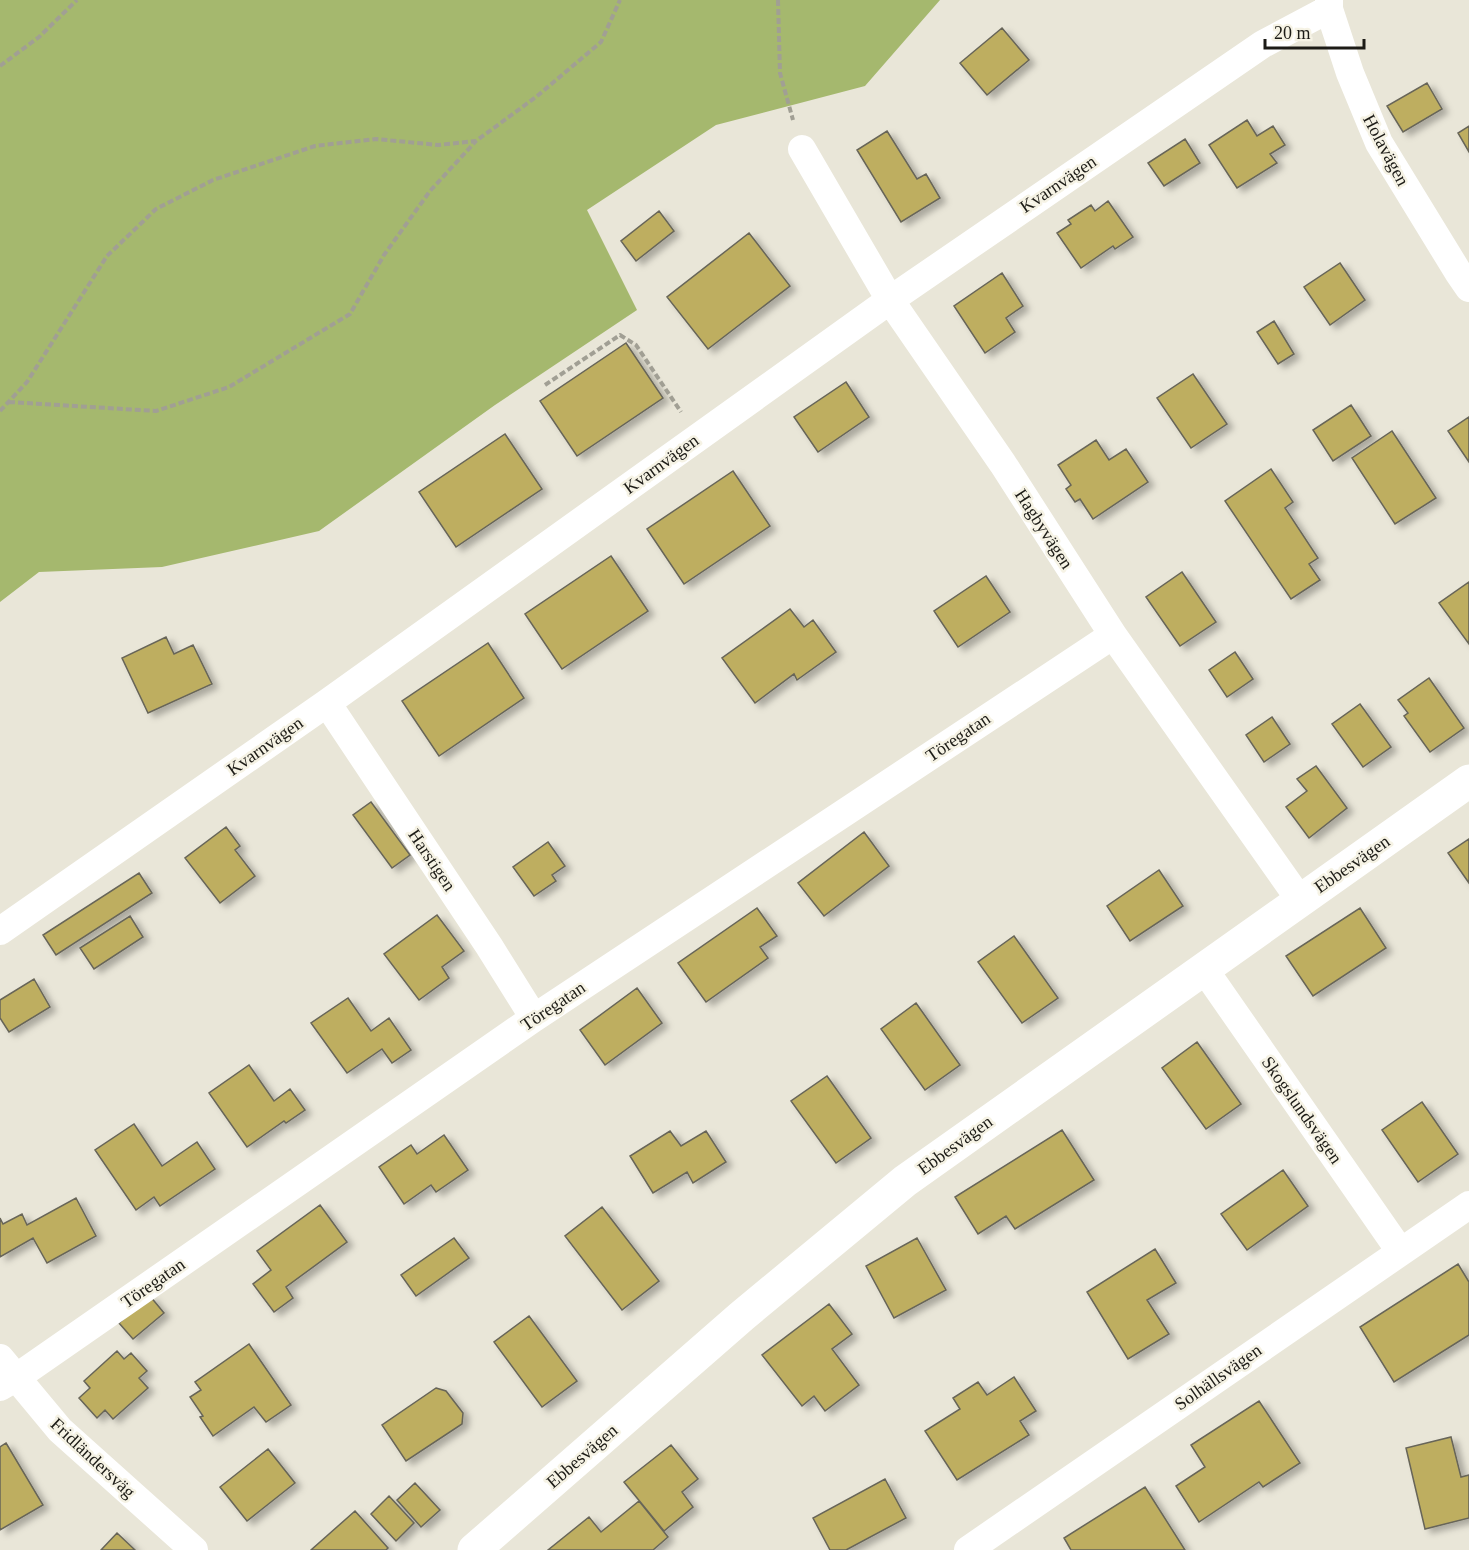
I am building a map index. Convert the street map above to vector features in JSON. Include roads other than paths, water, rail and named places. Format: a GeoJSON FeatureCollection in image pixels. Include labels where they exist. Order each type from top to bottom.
{"type":"FeatureCollection","features":[{"type":"Feature","properties":{"kind":"street","name":"Holavägen"},"geometry":{"type":"LineString","coordinates":[[1329,4],[1350,73],[1379,143],[1469,288]]}},
{"type":"Feature","properties":{"kind":"street","name":"Kvarnvägen"},"geometry":{"type":"LineString","coordinates":[[0,931],[327,703],[890,300],[1263,44],[1329,4]]}},
{"type":"Feature","properties":{"kind":"street","name":"Hagbyvägen"},"geometry":{"type":"LineString","coordinates":[[802,149],[890,300],[1003,464],[1113,635],[1300,900]]}},
{"type":"Feature","properties":{"kind":"street","name":"Töregatan"},"geometry":{"type":"LineString","coordinates":[[6,1374],[534,1018],[1113,635]]}},
{"type":"Feature","properties":{"kind":"street","name":"Harstigen"},"geometry":{"type":"LineString","coordinates":[[327,703],[489,946],[534,1018]]}},
{"type":"Feature","properties":{"kind":"street","name":"Ebbesvägen"},"geometry":{"type":"LineString","coordinates":[[474,1550],[742,1316],[905,1181],[1469,781]]}},
{"type":"Feature","properties":{"kind":"street","name":"Skogslundsvägen"},"geometry":{"type":"LineString","coordinates":[[1204,969],[1400,1251]]}},
{"type":"Feature","properties":{"kind":"street","name":"Solhällsvägen"},"geometry":{"type":"LineString","coordinates":[[968,1550],[1469,1205]]}},
{"type":"Feature","properties":{"kind":"street","name":"Fridländersväg"},"geometry":{"type":"LineString","coordinates":[[6,1374],[60,1430],[194,1550]]}}]}
